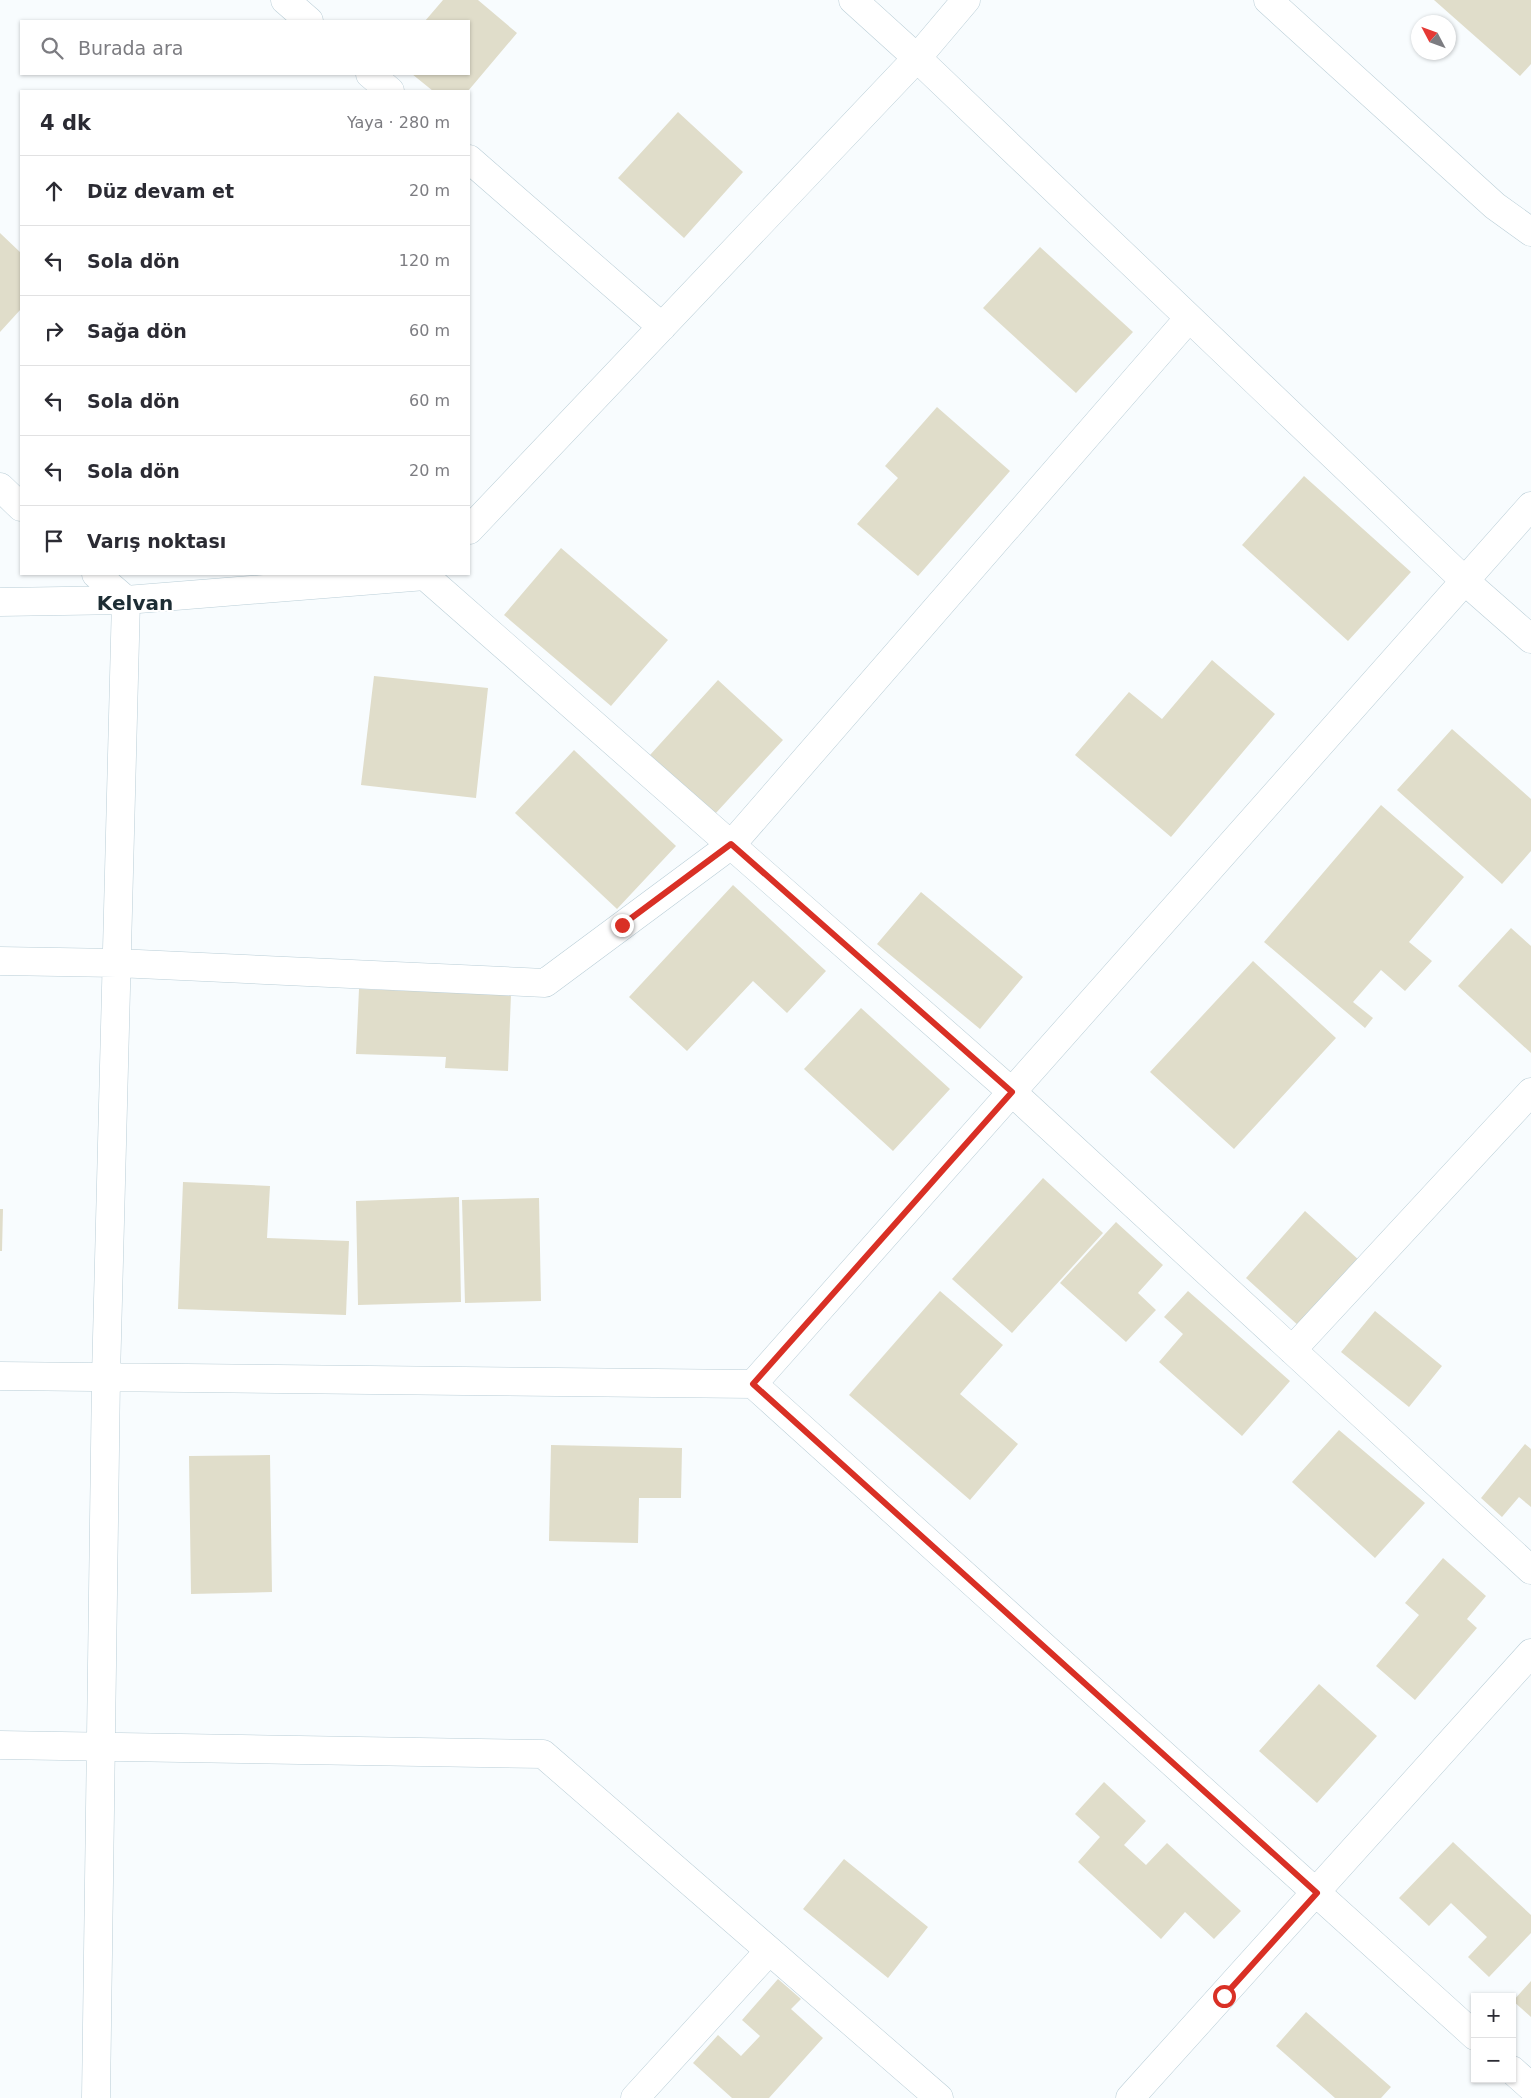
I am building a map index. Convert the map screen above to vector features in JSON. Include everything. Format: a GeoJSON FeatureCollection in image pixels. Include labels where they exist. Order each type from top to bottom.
{"type":"FeatureCollection","features":[{"type":"Feature","properties":{"kind":"street"},"geometry":{"type":"LineString","coordinates":[[285,0],[309,20]]}},
{"type":"Feature","properties":{"kind":"street"},"geometry":{"type":"LineString","coordinates":[[853,0],[917,58],[1464,581],[1531,639]]}},
{"type":"Feature","properties":{"kind":"street"},"geometry":{"type":"LineString","coordinates":[[470,529],[917,58],[966,0]]}},
{"type":"Feature","properties":{"kind":"street"},"geometry":{"type":"LineString","coordinates":[[1268,0],[1495,206],[1531,232]]}},
{"type":"Feature","properties":{"kind":"street"},"geometry":{"type":"LineString","coordinates":[[371,75],[389,90]]}},
{"type":"Feature","properties":{"kind":"street"},"geometry":{"type":"LineString","coordinates":[[470,160],[662,327]]}},
{"type":"Feature","properties":{"kind":"street"},"geometry":{"type":"LineString","coordinates":[[1495,206],[1531,250]]}},
{"type":"Feature","properties":{"kind":"street"},"geometry":{"type":"LineString","coordinates":[[0,961],[117,963],[545,983],[731,844],[1189,318]]}},
{"type":"Feature","properties":{"kind":"street"},"geometry":{"type":"LineString","coordinates":[[0,487],[20,505]]}},
{"type":"Feature","properties":{"kind":"street"},"geometry":{"type":"LineString","coordinates":[[753,1384],[1531,506]]}},
{"type":"Feature","properties":{"kind":"street"},"geometry":{"type":"LineString","coordinates":[[97,575],[126,600]]}},
{"type":"Feature","properties":{"kind":"street"},"geometry":{"type":"LineString","coordinates":[[0,602],[126,600],[426,575],[1012,1092],[1531,1570]]}},
{"type":"Feature","properties":{"kind":"street"},"geometry":{"type":"LineString","coordinates":[[96,2098],[106,1377],[126,600]]}},
{"type":"Feature","properties":{"kind":"street"},"geometry":{"type":"LineString","coordinates":[[1292,1350],[1531,1092]]}},
{"type":"Feature","properties":{"kind":"street"},"geometry":{"type":"LineString","coordinates":[[0,1376],[753,1384],[1471,2032]]}},
{"type":"Feature","properties":{"kind":"street"},"geometry":{"type":"LineString","coordinates":[[1130,2098],[1317,1893],[1531,1653]]}},
{"type":"Feature","properties":{"kind":"street"},"geometry":{"type":"LineString","coordinates":[[0,1745],[543,1754],[939,2098]]}},
{"type":"Feature","properties":{"kind":"street"},"geometry":{"type":"LineString","coordinates":[[635,2098],[769,1951]]}},
{"type":"Feature","properties":{"kind":"street"},"geometry":{"type":"LineString","coordinates":[[1516,2074],[1531,2087]]}},
{"type":"Feature","properties":{"kind":"building"},"geometry":{"type":"Polygon","coordinates":[[[443,0],[478,0],[517,33],[469,90],[432,90],[413,75],[470,75],[470,20],[426,20],[443,0]]]}},
{"type":"Feature","properties":{"kind":"building"},"geometry":{"type":"Polygon","coordinates":[[[1434,0],[1531,0],[1531,64],[1520,76],[1456,19],[1456,15],[1451,15],[1434,0]]]}},
{"type":"Feature","properties":{"kind":"building"},"geometry":{"type":"Polygon","coordinates":[[[678,112],[743,172],[684,238],[618,178],[678,112]]]}},
{"type":"Feature","properties":{"kind":"building"},"geometry":{"type":"Polygon","coordinates":[[[0,233],[20,252],[20,310],[0,332],[0,233]]]}},
{"type":"Feature","properties":{"kind":"building"},"geometry":{"type":"Polygon","coordinates":[[[1040,247],[1133,332],[1076,393],[983,308],[1040,247]]]}},
{"type":"Feature","properties":{"kind":"building"},"geometry":{"type":"Polygon","coordinates":[[[937,407],[1010,471],[918,576],[857,524],[898,478],[885,466],[937,407]]]}},
{"type":"Feature","properties":{"kind":"building"},"geometry":{"type":"Polygon","coordinates":[[[1304,476],[1411,572],[1348,641],[1242,545],[1304,476]]]}},
{"type":"Feature","properties":{"kind":"building"},"geometry":{"type":"Polygon","coordinates":[[[561,548],[668,640],[611,706],[504,615],[561,548]]]}},
{"type":"Feature","properties":{"kind":"building"},"geometry":{"type":"Polygon","coordinates":[[[1212,660],[1275,714],[1171,837],[1075,755],[1129,692],[1162,719],[1212,660]]]}},
{"type":"Feature","properties":{"kind":"building"},"geometry":{"type":"Polygon","coordinates":[[[374,676],[488,688],[476,798],[361,785],[374,676]]]}},
{"type":"Feature","properties":{"kind":"building"},"geometry":{"type":"Polygon","coordinates":[[[718,680],[783,740],[715,814],[650,755],[718,680]]]}},
{"type":"Feature","properties":{"kind":"building"},"geometry":{"type":"Polygon","coordinates":[[[1452,729],[1531,799],[1531,851],[1502,884],[1397,790],[1452,729]]]}},
{"type":"Feature","properties":{"kind":"building"},"geometry":{"type":"Polygon","coordinates":[[[574,750],[676,846],[617,909],[515,813],[574,750]]]}},
{"type":"Feature","properties":{"kind":"building"},"geometry":{"type":"Polygon","coordinates":[[[1381,805],[1464,877],[1409,942],[1432,961],[1405,991],[1381,970],[1353,1002],[1373,1018],[1365,1028],[1264,942],[1381,805]]]}},
{"type":"Feature","properties":{"kind":"building"},"geometry":{"type":"Polygon","coordinates":[[[733,885],[826,971],[787,1013],[753,981],[687,1051],[629,997],[733,885]]]}},
{"type":"Feature","properties":{"kind":"building"},"geometry":{"type":"Polygon","coordinates":[[[921,892],[1023,977],[980,1029],[877,944],[921,892]]]}},
{"type":"Feature","properties":{"kind":"building"},"geometry":{"type":"Polygon","coordinates":[[[1511,928],[1531,946],[1531,1053],[1458,986],[1511,928]]]}},
{"type":"Feature","properties":{"kind":"building"},"geometry":{"type":"Polygon","coordinates":[[[1253,961],[1336,1038],[1234,1149],[1150,1072],[1253,961]]]}},
{"type":"Feature","properties":{"kind":"building"},"geometry":{"type":"Polygon","coordinates":[[[359,989],[511,994],[508,1071],[445,1068],[446,1057],[356,1054],[359,989]]]}},
{"type":"Feature","properties":{"kind":"building"},"geometry":{"type":"Polygon","coordinates":[[[861,1008],[950,1089],[893,1151],[804,1069],[861,1008]]]}},
{"type":"Feature","properties":{"kind":"building"},"geometry":{"type":"Polygon","coordinates":[[[1043,1178],[1103,1233],[1012,1333],[952,1279],[1043,1178]]]}},
{"type":"Feature","properties":{"kind":"building"},"geometry":{"type":"Polygon","coordinates":[[[183,1182],[270,1186],[267,1238],[349,1241],[346,1315],[178,1309],[183,1182]]]}},
{"type":"Feature","properties":{"kind":"building"},"geometry":{"type":"Polygon","coordinates":[[[459,1197],[461,1302],[358,1305],[356,1201],[459,1197]]]}},
{"type":"Feature","properties":{"kind":"building"},"geometry":{"type":"Polygon","coordinates":[[[539,1198],[541,1301],[465,1303],[462,1200],[539,1198]]]}},
{"type":"Feature","properties":{"kind":"building"},"geometry":{"type":"Polygon","coordinates":[[[0,1209],[3,1209],[2,1251],[0,1251],[0,1209]]]}},
{"type":"Feature","properties":{"kind":"building"},"geometry":{"type":"Polygon","coordinates":[[[1305,1211],[1360,1261],[1300,1327],[1246,1278],[1305,1211]]]}},
{"type":"Feature","properties":{"kind":"building"},"geometry":{"type":"Polygon","coordinates":[[[1116,1222],[1163,1265],[1138,1293],[1156,1310],[1126,1342],[1060,1283],[1116,1222]]]}},
{"type":"Feature","properties":{"kind":"building"},"geometry":{"type":"Polygon","coordinates":[[[940,1291],[1003,1345],[960,1394],[1018,1444],[970,1500],[849,1395],[940,1291]]]}},
{"type":"Feature","properties":{"kind":"building"},"geometry":{"type":"Polygon","coordinates":[[[1188,1291],[1290,1381],[1242,1436],[1159,1362],[1183,1334],[1164,1317],[1188,1291]]]}},
{"type":"Feature","properties":{"kind":"building"},"geometry":{"type":"Polygon","coordinates":[[[1375,1311],[1442,1366],[1409,1407],[1341,1352],[1375,1311]]]}},
{"type":"Feature","properties":{"kind":"building"},"geometry":{"type":"Polygon","coordinates":[[[1339,1430],[1425,1503],[1375,1558],[1292,1482],[1339,1430]]]}},
{"type":"Feature","properties":{"kind":"building"},"geometry":{"type":"Polygon","coordinates":[[[1525,1444],[1531,1449],[1531,1507],[1519,1497],[1502,1517],[1481,1498],[1525,1444]]]}},
{"type":"Feature","properties":{"kind":"building"},"geometry":{"type":"Polygon","coordinates":[[[551,1445],[682,1448],[681,1498],[639,1498],[638,1543],[549,1541],[551,1445]]]}},
{"type":"Feature","properties":{"kind":"building"},"geometry":{"type":"Polygon","coordinates":[[[270,1455],[272,1592],[191,1594],[189,1456],[270,1455]]]}},
{"type":"Feature","properties":{"kind":"building"},"geometry":{"type":"Polygon","coordinates":[[[1443,1558],[1486,1596],[1467,1619],[1477,1628],[1415,1700],[1376,1666],[1419,1615],[1405,1603],[1443,1558]]]}},
{"type":"Feature","properties":{"kind":"building"},"geometry":{"type":"Polygon","coordinates":[[[1319,1684],[1377,1736],[1317,1803],[1259,1751],[1319,1684]]]}},
{"type":"Feature","properties":{"kind":"building"},"geometry":{"type":"Polygon","coordinates":[[[1104,1782],[1146,1821],[1124,1845],[1146,1865],[1167,1843],[1241,1911],[1214,1939],[1185,1912],[1161,1939],[1078,1862],[1100,1837],[1075,1814],[1104,1782]]]}},
{"type":"Feature","properties":{"kind":"building"},"geometry":{"type":"Polygon","coordinates":[[[1453,1842],[1531,1915],[1531,1933],[1489,1977],[1468,1957],[1487,1937],[1451,1903],[1429,1926],[1399,1898],[1453,1842]]]}},
{"type":"Feature","properties":{"kind":"building"},"geometry":{"type":"Polygon","coordinates":[[[844,1859],[928,1927],[888,1978],[803,1909],[844,1859]]]}},
{"type":"Feature","properties":{"kind":"building"},"geometry":{"type":"Polygon","coordinates":[[[778,1979],[801,1999],[791,2009],[823,2038],[769,2098],[732,2098],[693,2063],[718,2035],[741,2056],[760,2036],[742,2020],[778,1979]]]}},
{"type":"Feature","properties":{"kind":"building"},"geometry":{"type":"Polygon","coordinates":[[[1531,1981],[1531,2017],[1516,2004],[1516,1998],[1531,1981]]]}},
{"type":"Feature","properties":{"kind":"building"},"geometry":{"type":"Polygon","coordinates":[[[1306,2012],[1391,2087],[1381,2098],[1335,2098],[1276,2046],[1306,2012]]]}},
{"type":"Feature","properties":{"kind":"district","name":"Kelvan"},"geometry":{"type":"Point","coordinates":[135,603]}},
{"type":"Feature","properties":{"kind":"route"},"geometry":{"type":"LineString","coordinates":[[622,925],[731,844],[1012,1092],[753,1384],[1317,1893],[1224,1996]]}}]}
